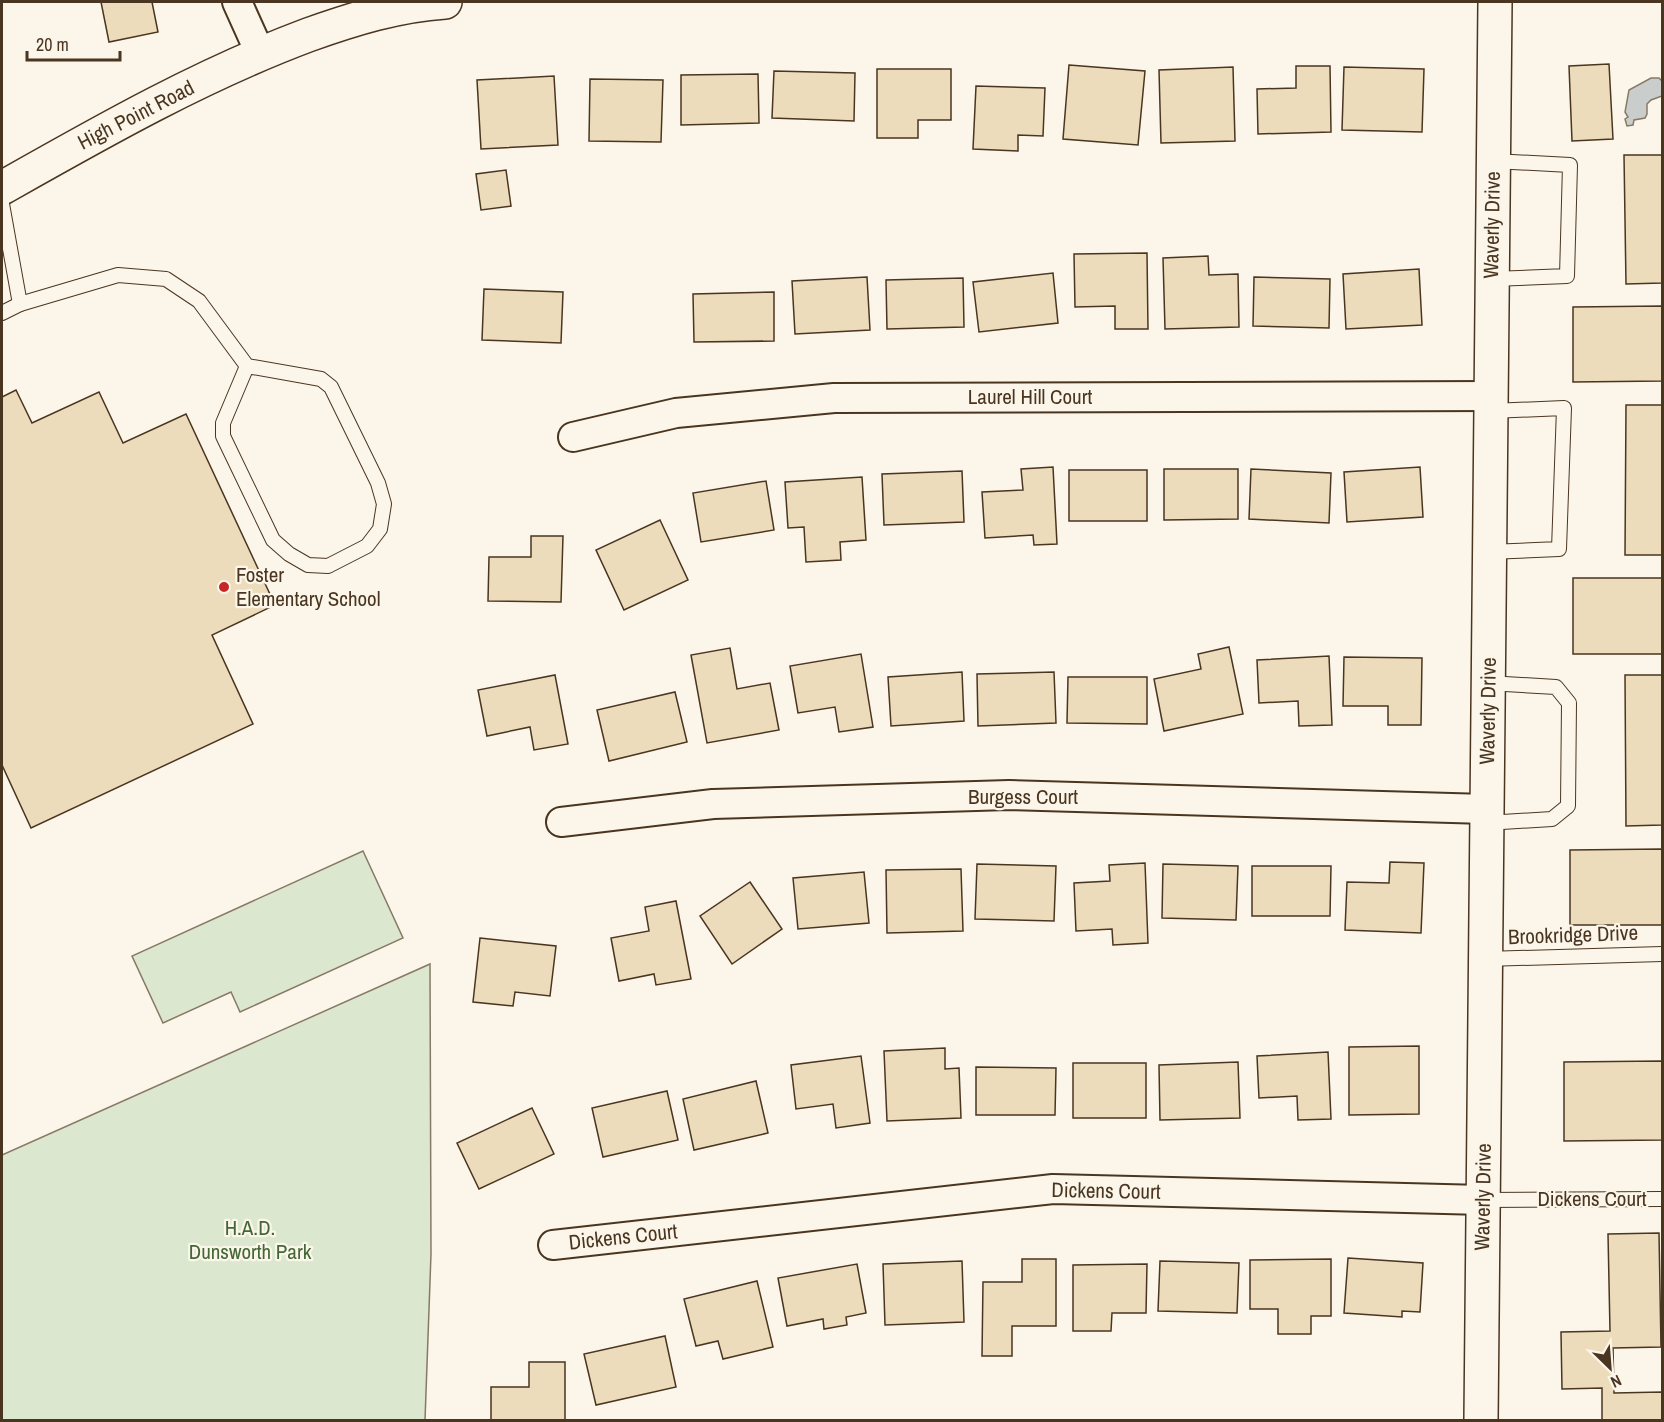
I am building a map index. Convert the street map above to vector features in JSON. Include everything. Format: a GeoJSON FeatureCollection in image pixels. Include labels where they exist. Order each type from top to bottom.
{"type":"FeatureCollection","features":[{"type":"Feature","properties":{"kind":"street"},"geometry":{"type":"LineString","coordinates":[[237,2],[260,53]]}},
{"type":"Feature","properties":{"kind":"street","name":"High Point Road"},"geometry":{"type":"LineString","coordinates":[[2,188],[137,112],[260,53],[359,17],[446,2]]}},
{"type":"Feature","properties":{"kind":"street","name":"Waverly Drive"},"geometry":{"type":"LineString","coordinates":[[1480,1420],[1495,2]]}},
{"type":"Feature","properties":{"kind":"street","name":"Laurel Hill Court"},"geometry":{"type":"LineString","coordinates":[[573,437],[676,413],[834,398],[1491,403]]}},
{"type":"Feature","properties":{"kind":"street","name":"Burgess Court"},"geometry":{"type":"LineString","coordinates":[[561,822],[713,804],[1009,795],[1486,816]]}},
{"type":"Feature","properties":{"kind":"street","name":"Dickens Court"},"geometry":{"type":"LineString","coordinates":[[554,1245],[1053,1189],[1483,1200]]}},
{"type":"Feature","properties":{"kind":"lane"},"geometry":{"type":"LineString","coordinates":[[1492,279],[1567,276],[1570,165],[1493,161]]}},
{"type":"Feature","properties":{"kind":"lane"},"geometry":{"type":"LineString","coordinates":[[2,204],[20,304]]}},
{"type":"Feature","properties":{"kind":"lane"},"geometry":{"type":"LineString","coordinates":[[2,313],[20,304],[118,275],[166,279],[199,301],[247,366],[321,379],[331,387],[378,483],[384,504],[380,529],[367,546],[328,566],[308,565],[289,555],[273,540],[223,436],[223,423],[247,366]]}},
{"type":"Feature","properties":{"kind":"lane"},"geometry":{"type":"LineString","coordinates":[[1489,552],[1560,549],[1564,408],[1491,403]]}},
{"type":"Feature","properties":{"kind":"lane"},"geometry":{"type":"LineString","coordinates":[[1486,816],[1551,819],[1568,806],[1569,703],[1556,687],[1488,683]]}},
{"type":"Feature","properties":{"kind":"lane","name":"Brookridge Drive"},"geometry":{"type":"LineString","coordinates":[[1485,959],[1662,954]]}},
{"type":"Feature","properties":{"kind":"lane","name":"Dickens Court"},"geometry":{"type":"LineString","coordinates":[[1483,1200],[1662,1199]]}},
{"type":"Feature","properties":{"kind":"green space"},"geometry":{"type":"Polygon","coordinates":[[[363,851],[403,938],[240,1012],[231,992],[163,1023],[132,956],[363,851]]]}},
{"type":"Feature","properties":{"kind":"green space","name":"H.A.D. Dunsworth Park"},"geometry":{"type":"Polygon","coordinates":[[[430,964],[431,1254],[425,1420],[2,1420],[2,1155],[430,964]]]}},
{"type":"Feature","properties":{"kind":"shaded area"},"geometry":{"type":"Polygon","coordinates":[[[1651,78],[1659,78],[1662,81],[1662,96],[1647,104],[1645,118],[1634,120],[1633,125],[1627,126],[1625,119],[1628,117],[1625,112],[1629,90],[1651,78]]]}},
{"type":"Feature","properties":{"kind":"building"},"geometry":{"type":"Polygon","coordinates":[[[101,2],[152,2],[158,32],[109,42],[101,2]]]}},
{"type":"Feature","properties":{"kind":"building"},"geometry":{"type":"Polygon","coordinates":[[[1609,64],[1613,139],[1572,141],[1569,66],[1609,64]]]}},
{"type":"Feature","properties":{"kind":"building"},"geometry":{"type":"Polygon","coordinates":[[[1069,65],[1145,71],[1138,145],[1063,139],[1069,65]]]}},
{"type":"Feature","properties":{"kind":"building"},"geometry":{"type":"Polygon","coordinates":[[[1296,66],[1330,66],[1331,132],[1258,134],[1257,89],[1296,88],[1296,66]]]}},
{"type":"Feature","properties":{"kind":"building"},"geometry":{"type":"Polygon","coordinates":[[[1233,67],[1235,141],[1161,143],[1159,70],[1233,67]]]}},
{"type":"Feature","properties":{"kind":"building"},"geometry":{"type":"Polygon","coordinates":[[[1344,67],[1424,69],[1422,132],[1342,130],[1344,67]]]}},
{"type":"Feature","properties":{"kind":"building"},"geometry":{"type":"Polygon","coordinates":[[[877,69],[951,69],[951,120],[918,120],[918,138],[877,138],[877,69]]]}},
{"type":"Feature","properties":{"kind":"building"},"geometry":{"type":"Polygon","coordinates":[[[774,71],[855,73],[854,121],[772,118],[774,71]]]}},
{"type":"Feature","properties":{"kind":"building"},"geometry":{"type":"Polygon","coordinates":[[[758,74],[759,123],[681,125],[681,75],[758,74]]]}},
{"type":"Feature","properties":{"kind":"building"},"geometry":{"type":"Polygon","coordinates":[[[554,76],[558,145],[481,149],[477,80],[554,76]]]}},
{"type":"Feature","properties":{"kind":"building"},"geometry":{"type":"Polygon","coordinates":[[[590,79],[663,80],[661,142],[589,141],[590,79]]]}},
{"type":"Feature","properties":{"kind":"building"},"geometry":{"type":"Polygon","coordinates":[[[976,86],[1045,88],[1043,136],[1018,135],[1018,151],[973,149],[976,86]]]}},
{"type":"Feature","properties":{"kind":"building"},"geometry":{"type":"Polygon","coordinates":[[[1624,155],[1662,155],[1662,283],[1626,284],[1624,155]]]}},
{"type":"Feature","properties":{"kind":"building"},"geometry":{"type":"Polygon","coordinates":[[[506,170],[511,206],[481,210],[476,174],[506,170]]]}},
{"type":"Feature","properties":{"kind":"building"},"geometry":{"type":"Polygon","coordinates":[[[1147,253],[1148,329],[1115,329],[1115,306],[1075,307],[1074,254],[1147,253]]]}},
{"type":"Feature","properties":{"kind":"building"},"geometry":{"type":"Polygon","coordinates":[[[1208,256],[1209,275],[1238,274],[1239,327],[1165,329],[1163,258],[1208,256]]]}},
{"type":"Feature","properties":{"kind":"building"},"geometry":{"type":"Polygon","coordinates":[[[1419,269],[1422,325],[1346,329],[1343,274],[1419,269]]]}},
{"type":"Feature","properties":{"kind":"building"},"geometry":{"type":"Polygon","coordinates":[[[1053,273],[1058,323],[979,332],[973,282],[1053,273]]]}},
{"type":"Feature","properties":{"kind":"building"},"geometry":{"type":"Polygon","coordinates":[[[867,277],[870,330],[795,334],[792,281],[867,277]]]}},
{"type":"Feature","properties":{"kind":"building"},"geometry":{"type":"Polygon","coordinates":[[[1254,277],[1330,279],[1329,328],[1253,326],[1254,277]]]}},
{"type":"Feature","properties":{"kind":"building"},"geometry":{"type":"Polygon","coordinates":[[[963,278],[964,327],[887,329],[886,280],[963,278]]]}},
{"type":"Feature","properties":{"kind":"building"},"geometry":{"type":"Polygon","coordinates":[[[484,289],[563,292],[561,343],[482,340],[484,289]]]}},
{"type":"Feature","properties":{"kind":"building"},"geometry":{"type":"Polygon","coordinates":[[[774,292],[774,341],[694,342],[693,294],[774,292]]]}},
{"type":"Feature","properties":{"kind":"building"},"geometry":{"type":"Polygon","coordinates":[[[1662,306],[1662,381],[1573,382],[1573,307],[1662,306]]]}},
{"type":"Feature","properties":{"kind":"building"},"geometry":{"type":"Polygon","coordinates":[[[16,390],[32,423],[99,392],[123,443],[186,414],[275,605],[212,635],[253,724],[31,828],[2,765],[2,397],[16,390]]]}},
{"type":"Feature","properties":{"kind":"building"},"geometry":{"type":"Polygon","coordinates":[[[1626,405],[1662,405],[1662,555],[1625,555],[1626,405]]]}},
{"type":"Feature","properties":{"kind":"building"},"geometry":{"type":"Polygon","coordinates":[[[1053,467],[1057,544],[1034,545],[1033,535],[985,538],[982,492],[1023,490],[1021,469],[1053,467]]]}},
{"type":"Feature","properties":{"kind":"building"},"geometry":{"type":"Polygon","coordinates":[[[1420,467],[1423,517],[1347,522],[1344,472],[1420,467]]]}},
{"type":"Feature","properties":{"kind":"building"},"geometry":{"type":"Polygon","coordinates":[[[1164,469],[1238,469],[1238,519],[1164,520],[1164,469]]]}},
{"type":"Feature","properties":{"kind":"building"},"geometry":{"type":"Polygon","coordinates":[[[1251,469],[1331,473],[1329,523],[1249,519],[1251,469]]]}},
{"type":"Feature","properties":{"kind":"building"},"geometry":{"type":"Polygon","coordinates":[[[1069,470],[1147,470],[1147,521],[1069,521],[1069,470]]]}},
{"type":"Feature","properties":{"kind":"building"},"geometry":{"type":"Polygon","coordinates":[[[962,471],[964,522],[884,525],[882,474],[962,471]]]}},
{"type":"Feature","properties":{"kind":"building"},"geometry":{"type":"Polygon","coordinates":[[[862,477],[866,540],[840,542],[841,560],[806,562],[804,527],[788,528],[785,482],[862,477]]]}},
{"type":"Feature","properties":{"kind":"building"},"geometry":{"type":"Polygon","coordinates":[[[766,481],[774,530],[701,542],[693,493],[766,481]]]}},
{"type":"Feature","properties":{"kind":"building"},"geometry":{"type":"Polygon","coordinates":[[[660,520],[688,580],[624,610],[596,550],[660,520]]]}},
{"type":"Feature","properties":{"kind":"building"},"geometry":{"type":"Polygon","coordinates":[[[531,536],[563,536],[561,602],[488,601],[489,557],[531,557],[531,536]]]}},
{"type":"Feature","properties":{"kind":"building"},"geometry":{"type":"Polygon","coordinates":[[[1573,578],[1662,578],[1662,654],[1573,654],[1573,578]]]}},
{"type":"Feature","properties":{"kind":"building"},"geometry":{"type":"Polygon","coordinates":[[[1229,647],[1243,714],[1164,731],[1154,679],[1201,669],[1198,654],[1229,647]]]}},
{"type":"Feature","properties":{"kind":"building"},"geometry":{"type":"Polygon","coordinates":[[[730,648],[737,689],[770,683],[779,730],[707,743],[691,655],[730,648]]]}},
{"type":"Feature","properties":{"kind":"building"},"geometry":{"type":"Polygon","coordinates":[[[861,654],[873,727],[839,732],[835,707],[798,713],[790,666],[861,654]]]}},
{"type":"Feature","properties":{"kind":"building"},"geometry":{"type":"Polygon","coordinates":[[[1329,656],[1332,725],[1299,726],[1298,701],[1259,703],[1257,660],[1329,656]]]}},
{"type":"Feature","properties":{"kind":"building"},"geometry":{"type":"Polygon","coordinates":[[[1344,657],[1422,658],[1421,725],[1388,725],[1388,706],[1343,706],[1344,657]]]}},
{"type":"Feature","properties":{"kind":"building"},"geometry":{"type":"Polygon","coordinates":[[[962,672],[964,721],[891,726],[888,677],[962,672]]]}},
{"type":"Feature","properties":{"kind":"building"},"geometry":{"type":"Polygon","coordinates":[[[1054,672],[1056,723],[978,726],[977,674],[1054,672]]]}},
{"type":"Feature","properties":{"kind":"building"},"geometry":{"type":"Polygon","coordinates":[[[555,675],[568,744],[534,750],[530,727],[487,736],[478,690],[555,675]]]}},
{"type":"Feature","properties":{"kind":"building"},"geometry":{"type":"Polygon","coordinates":[[[1625,675],[1662,675],[1662,825],[1626,826],[1625,675]]]}},
{"type":"Feature","properties":{"kind":"building"},"geometry":{"type":"Polygon","coordinates":[[[1068,677],[1147,677],[1147,724],[1067,723],[1068,677]]]}},
{"type":"Feature","properties":{"kind":"building"},"geometry":{"type":"Polygon","coordinates":[[[675,692],[687,742],[609,761],[597,710],[675,692]]]}},
{"type":"Feature","properties":{"kind":"building"},"geometry":{"type":"Polygon","coordinates":[[[1662,849],[1662,925],[1570,925],[1570,850],[1662,849]]]}},
{"type":"Feature","properties":{"kind":"building"},"geometry":{"type":"Polygon","coordinates":[[[1390,862],[1424,863],[1421,933],[1345,930],[1347,882],[1389,883],[1390,862]]]}},
{"type":"Feature","properties":{"kind":"building"},"geometry":{"type":"Polygon","coordinates":[[[1145,863],[1148,943],[1113,945],[1112,929],[1076,931],[1074,883],[1110,881],[1109,865],[1145,863]]]}},
{"type":"Feature","properties":{"kind":"building"},"geometry":{"type":"Polygon","coordinates":[[[977,864],[1056,866],[1054,921],[975,919],[977,864]]]}},
{"type":"Feature","properties":{"kind":"building"},"geometry":{"type":"Polygon","coordinates":[[[1163,864],[1238,866],[1236,920],[1162,918],[1163,864]]]}},
{"type":"Feature","properties":{"kind":"building"},"geometry":{"type":"Polygon","coordinates":[[[1252,866],[1331,866],[1330,916],[1252,916],[1252,866]]]}},
{"type":"Feature","properties":{"kind":"building"},"geometry":{"type":"Polygon","coordinates":[[[961,869],[963,931],[887,933],[886,870],[961,869]]]}},
{"type":"Feature","properties":{"kind":"building"},"geometry":{"type":"Polygon","coordinates":[[[864,872],[869,923],[798,929],[793,878],[864,872]]]}},
{"type":"Feature","properties":{"kind":"building"},"geometry":{"type":"Polygon","coordinates":[[[750,882],[782,929],[732,964],[700,916],[750,882]]]}},
{"type":"Feature","properties":{"kind":"building"},"geometry":{"type":"Polygon","coordinates":[[[676,901],[691,979],[656,985],[654,974],[619,981],[611,938],[649,931],[645,907],[676,901]]]}},
{"type":"Feature","properties":{"kind":"building"},"geometry":{"type":"Polygon","coordinates":[[[480,938],[556,946],[550,996],[515,992],[513,1006],[473,1002],[480,938]]]}},
{"type":"Feature","properties":{"kind":"building"},"geometry":{"type":"Polygon","coordinates":[[[1419,1046],[1419,1114],[1349,1115],[1349,1047],[1419,1046]]]}},
{"type":"Feature","properties":{"kind":"building"},"geometry":{"type":"Polygon","coordinates":[[[945,1048],[945,1069],[959,1068],[961,1118],[887,1121],[884,1051],[945,1048]]]}},
{"type":"Feature","properties":{"kind":"building"},"geometry":{"type":"Polygon","coordinates":[[[1328,1052],[1331,1119],[1298,1120],[1297,1096],[1259,1098],[1257,1056],[1328,1052]]]}},
{"type":"Feature","properties":{"kind":"building"},"geometry":{"type":"Polygon","coordinates":[[[861,1056],[870,1123],[836,1128],[833,1104],[796,1109],[791,1065],[861,1056]]]}},
{"type":"Feature","properties":{"kind":"building"},"geometry":{"type":"Polygon","coordinates":[[[1662,1061],[1662,1140],[1564,1141],[1564,1062],[1662,1061]]]}},
{"type":"Feature","properties":{"kind":"building"},"geometry":{"type":"Polygon","coordinates":[[[1238,1062],[1240,1118],[1160,1120],[1159,1065],[1238,1062]]]}},
{"type":"Feature","properties":{"kind":"building"},"geometry":{"type":"Polygon","coordinates":[[[1073,1063],[1146,1063],[1146,1118],[1073,1118],[1073,1063]]]}},
{"type":"Feature","properties":{"kind":"building"},"geometry":{"type":"Polygon","coordinates":[[[976,1067],[1056,1068],[1055,1115],[976,1115],[976,1067]]]}},
{"type":"Feature","properties":{"kind":"building"},"geometry":{"type":"Polygon","coordinates":[[[756,1081],[768,1133],[694,1150],[683,1099],[756,1081]]]}},
{"type":"Feature","properties":{"kind":"building"},"geometry":{"type":"Polygon","coordinates":[[[667,1091],[678,1140],[603,1157],[592,1108],[667,1091]]]}},
{"type":"Feature","properties":{"kind":"building"},"geometry":{"type":"Polygon","coordinates":[[[532,1108],[554,1154],[479,1189],[457,1143],[532,1108]]]}},
{"type":"Feature","properties":{"kind":"building"},"geometry":{"type":"Polygon","coordinates":[[[1659,1233],[1661,1347],[1613,1348],[1614,1393],[1662,1392],[1662,1420],[1602,1420],[1602,1388],[1562,1389],[1561,1332],[1610,1331],[1608,1234],[1659,1233]]]}},
{"type":"Feature","properties":{"kind":"building"},"geometry":{"type":"Polygon","coordinates":[[[1348,1258],[1423,1263],[1420,1312],[1402,1311],[1402,1317],[1344,1313],[1348,1258]]]}},
{"type":"Feature","properties":{"kind":"building"},"geometry":{"type":"Polygon","coordinates":[[[1022,1259],[1056,1259],[1056,1326],[1012,1326],[1012,1356],[982,1356],[983,1282],[1022,1282],[1022,1259]]]}},
{"type":"Feature","properties":{"kind":"building"},"geometry":{"type":"Polygon","coordinates":[[[1331,1259],[1331,1316],[1311,1316],[1311,1334],[1278,1334],[1278,1309],[1250,1309],[1250,1260],[1331,1259]]]}},
{"type":"Feature","properties":{"kind":"building"},"geometry":{"type":"Polygon","coordinates":[[[962,1261],[964,1322],[885,1325],[883,1264],[962,1261]]]}},
{"type":"Feature","properties":{"kind":"building"},"geometry":{"type":"Polygon","coordinates":[[[1160,1261],[1239,1263],[1237,1313],[1158,1311],[1160,1261]]]}},
{"type":"Feature","properties":{"kind":"building"},"geometry":{"type":"Polygon","coordinates":[[[857,1264],[866,1313],[846,1317],[847,1325],[824,1329],[823,1319],[787,1326],[778,1278],[857,1264]]]}},
{"type":"Feature","properties":{"kind":"building"},"geometry":{"type":"Polygon","coordinates":[[[1147,1264],[1146,1313],[1112,1313],[1111,1331],[1073,1331],[1073,1265],[1147,1264]]]}},
{"type":"Feature","properties":{"kind":"building"},"geometry":{"type":"Polygon","coordinates":[[[757,1281],[773,1347],[723,1359],[718,1341],[696,1346],[684,1299],[757,1281]]]}},
{"type":"Feature","properties":{"kind":"building"},"geometry":{"type":"Polygon","coordinates":[[[665,1336],[676,1387],[596,1405],[584,1354],[665,1336]]]}},
{"type":"Feature","properties":{"kind":"building"},"geometry":{"type":"Polygon","coordinates":[[[529,1362],[565,1362],[565,1420],[491,1420],[491,1387],[529,1387],[529,1362]]]}},
{"type":"Feature","properties":{"kind":"place","name":"Foster Elementary School"},"geometry":{"type":"Point","coordinates":[224,587]}}]}
